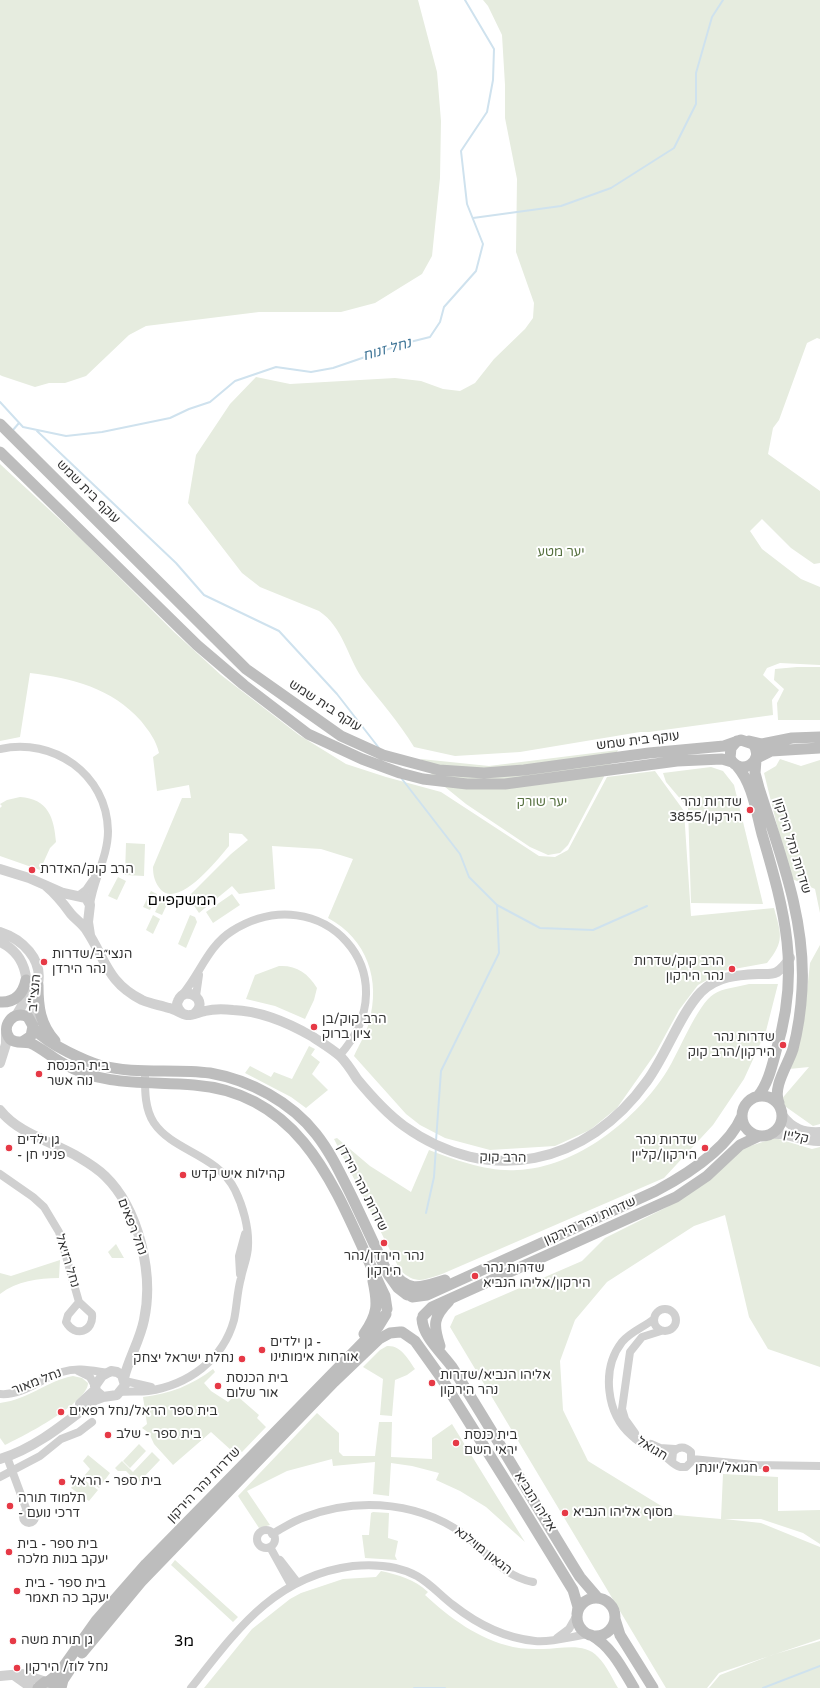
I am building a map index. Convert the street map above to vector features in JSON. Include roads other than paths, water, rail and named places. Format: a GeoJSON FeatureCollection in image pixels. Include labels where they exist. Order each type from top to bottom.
{"type":"FeatureCollection","features":[{"type":"Feature","properties":{"kind":"main road","name":"עוקף בית שמש"},"geometry":{"type":"LineString","coordinates":[[0,424],[246,669],[341,736],[383,755],[439,770],[484,773],[524,770],[649,753],[724,746],[737,741]]}},
{"type":"Feature","properties":{"kind":"main road","name":"עוקף בית שמש"},"geometry":{"type":"LineString","coordinates":[[0,452],[197,645],[244,685],[308,734],[362,759],[400,773],[423,779],[473,784],[505,784],[677,761],[722,759],[734,764]]}},
{"type":"Feature","properties":{"kind":"main road"},"geometry":{"type":"LineString","coordinates":[[820,737],[792,738],[762,744],[742,740],[737,741],[730,750],[729,756],[734,764],[744,768],[750,766],[756,759],[772,751],[820,748]]}},
{"type":"Feature","properties":{"kind":"main road"},"geometry":{"type":"LineString","coordinates":[[749,741],[756,747],[756,759]]}},
{"type":"Feature","properties":{"kind":"main road","name":"שדרות נחל הירקון"},"geometry":{"type":"LineString","coordinates":[[756,759],[756,773],[760,788],[794,898],[800,932],[802,959],[802,989],[798,1022],[792,1050],[777,1091],[778,1104]]}},
{"type":"Feature","properties":{"kind":"main road","name":"שדרות נחל הירקון"},"geometry":{"type":"LineString","coordinates":[[734,764],[748,784],[779,893],[790,958],[788,994],[777,1048],[771,1070],[758,1096]]}},
{"type":"Feature","properties":{"kind":"main road"},"geometry":{"type":"LineString","coordinates":[[0,1002],[8,1002],[16,998],[25,987],[26,980]]}},
{"type":"Feature","properties":{"kind":"main road"},"geometry":{"type":"LineString","coordinates":[[38,985],[38,1007],[41,1020],[52,1038],[68,1052]]}},
{"type":"Feature","properties":{"kind":"main road"},"geometry":{"type":"LineString","coordinates":[[0,1009],[16,1015],[28,1017],[33,1026],[31,1036],[20,1042],[11,1040],[4,1029],[7,1022],[16,1015]]}},
{"type":"Feature","properties":{"kind":"main road","name":"שדרות נהר הירדן"},"geometry":{"type":"LineString","coordinates":[[33,1026],[46,1040],[68,1052],[99,1065],[145,1070],[181,1071],[224,1076],[255,1088],[282,1103],[316,1133],[326,1148],[336,1165],[393,1283],[410,1296]]}},
{"type":"Feature","properties":{"kind":"main road","name":"שדרות נהר הירדן"},"geometry":{"type":"LineString","coordinates":[[20,1042],[33,1044],[63,1064],[85,1074],[108,1080],[145,1084],[188,1084],[222,1089],[252,1101],[280,1117],[301,1138],[323,1167],[385,1296],[386,1312]]}},
{"type":"Feature","properties":{"kind":"main road"},"geometry":{"type":"LineString","coordinates":[[758,1096],[771,1097],[778,1104],[782,1115],[780,1125],[771,1134],[759,1136],[747,1130],[742,1116],[745,1104],[758,1096]]}},
{"type":"Feature","properties":{"kind":"main road","name":"שדרות נהר הירקון"},"geometry":{"type":"LineString","coordinates":[[410,1296],[427,1295],[633,1202],[673,1182],[688,1172],[725,1141],[736,1129],[742,1116]]}},
{"type":"Feature","properties":{"kind":"main road","name":"שדרות נהר הירקון"},"geometry":{"type":"LineString","coordinates":[[422,1317],[432,1307],[671,1199],[707,1176],[740,1145],[759,1136]]}},
{"type":"Feature","properties":{"kind":"main road"},"geometry":{"type":"LineString","coordinates":[[376,1248],[396,1276],[406,1284],[413,1287],[422,1287],[488,1267]]}},
{"type":"Feature","properties":{"kind":"main road"},"geometry":{"type":"LineString","coordinates":[[354,1350],[372,1322],[376,1310],[376,1296],[370,1266]]}},
{"type":"Feature","properties":{"kind":"main road"},"geometry":{"type":"LineString","coordinates":[[401,1296],[410,1296],[420,1305],[422,1317],[415,1328],[401,1332],[390,1325],[386,1312],[393,1299],[401,1296]]}},
{"type":"Feature","properties":{"kind":"main road"},"geometry":{"type":"LineString","coordinates":[[442,1353],[436,1335],[435,1322],[440,1311],[456,1296]]}},
{"type":"Feature","properties":{"kind":"main road","name":"שדרות נהר הירקון"},"geometry":{"type":"LineString","coordinates":[[44,1684],[59,1673],[96,1622],[146,1564],[378,1327],[386,1312]]}},
{"type":"Feature","properties":{"kind":"main road","name":"אליהו הנביא"},"geometry":{"type":"LineString","coordinates":[[422,1317],[426,1333],[442,1353],[559,1540],[585,1585],[598,1598]]}},
{"type":"Feature","properties":{"kind":"main road","name":"שדרות נהר הירקון"},"geometry":{"type":"LineString","coordinates":[[60,1688],[66,1675],[100,1630],[152,1570],[361,1355],[384,1335],[401,1332]]}},
{"type":"Feature","properties":{"kind":"main road","name":"אליהו הנביא"},"geometry":{"type":"LineString","coordinates":[[401,1332],[415,1341],[440,1376],[515,1495],[571,1587],[577,1603],[577,1615]]}},
{"type":"Feature","properties":{"kind":"main road"},"geometry":{"type":"LineString","coordinates":[[634,1688],[606,1645],[581,1628],[577,1615],[579,1608],[584,1602],[592,1598],[598,1598],[607,1601],[611,1605],[617,1630],[653,1688]]}},
{"type":"Feature","properties":{"kind":"main road"},"geometry":{"type":"LineString","coordinates":[[590,1634],[600,1635],[607,1631],[615,1619]]}},
{"type":"Feature","properties":{"kind":"main road"},"geometry":{"type":"LineString","coordinates":[[44,1684],[56,1683],[60,1688]]}},
{"type":"Feature","properties":{"kind":"street"},"geometry":{"type":"LineString","coordinates":[[0,750],[25,747],[47,750],[68,760],[87,777],[99,796],[107,821],[106,849],[90,908],[88,923],[90,936]]}},
{"type":"Feature","properties":{"kind":"street"},"geometry":{"type":"LineString","coordinates":[[0,869],[29,878],[46,886],[86,898],[90,908]]}},
{"type":"Feature","properties":{"kind":"street"},"geometry":{"type":"LineString","coordinates":[[71,913],[71,901],[86,890],[100,872]]}},
{"type":"Feature","properties":{"kind":"street"},"geometry":{"type":"LineString","coordinates":[[46,886],[82,924],[109,972],[119,983],[145,1001],[187,1015],[194,1014],[199,1006],[197,997],[198,978],[202,965]]}},
{"type":"Feature","properties":{"kind":"street"},"geometry":{"type":"LineString","coordinates":[[71,913],[83,917],[90,908]]}},
{"type":"Feature","properties":{"kind":"street"},"geometry":{"type":"LineString","coordinates":[[181,1012],[178,1004],[181,996],[212,949],[224,937],[239,927],[255,920],[278,916],[300,916],[334,929],[350,944],[359,958],[364,972],[366,989],[361,1020],[348,1047],[339,1056]]}},
{"type":"Feature","properties":{"kind":"street","name":"הנצי\"ב"},"geometry":{"type":"LineString","coordinates":[[0,932],[21,942],[33,956],[39,976],[32,1008],[33,1026]]}},
{"type":"Feature","properties":{"kind":"street","name":"הנצי\"ב"},"geometry":{"type":"LineString","coordinates":[[0,942],[13,949],[22,960],[26,980],[26,995],[16,1015]]}},
{"type":"Feature","properties":{"kind":"street","name":"הרב קוק"},"geometry":{"type":"LineString","coordinates":[[197,997],[231,1009],[262,1015],[293,1026],[322,1043],[339,1056],[391,1116],[425,1140],[451,1151],[488,1160],[511,1161],[533,1159],[554,1154],[594,1134],[612,1119],[646,1081],[693,1003],[705,988],[717,981],[732,976],[768,974],[778,971],[790,958]]}},
{"type":"Feature","properties":{"kind":"street"},"geometry":{"type":"LineString","coordinates":[[768,974],[782,981],[788,994]]}},
{"type":"Feature","properties":{"kind":"street"},"geometry":{"type":"LineString","coordinates":[[133,994],[159,1001],[189,993],[197,997]]}},
{"type":"Feature","properties":{"kind":"street","name":"הרב קוק"},"geometry":{"type":"LineString","coordinates":[[194,1014],[206,1010],[231,1009]]}},
{"type":"Feature","properties":{"kind":"street"},"geometry":{"type":"LineString","coordinates":[[0,1062],[4,1029]]}},
{"type":"Feature","properties":{"kind":"street"},"geometry":{"type":"LineString","coordinates":[[0,1062],[20,1042]]}},
{"type":"Feature","properties":{"kind":"street"},"geometry":{"type":"LineString","coordinates":[[2,1457],[19,1453],[46,1437],[95,1400],[111,1397],[121,1392],[147,1391],[186,1380],[200,1371],[220,1350],[227,1339],[234,1320],[241,1278],[239,1256],[247,1229],[240,1203],[235,1189],[218,1168],[162,1132],[154,1123],[148,1107],[145,1070]]}},
{"type":"Feature","properties":{"kind":"street","name":"נחל רפאים"},"geometry":{"type":"LineString","coordinates":[[0,1110],[22,1129],[92,1165],[116,1190],[135,1227],[146,1265],[147,1296],[140,1334],[125,1379]]}},
{"type":"Feature","properties":{"kind":"street","name":"קליין"},"geometry":{"type":"LineString","coordinates":[[782,1115],[790,1125],[797,1129],[810,1132],[820,1132]]}},
{"type":"Feature","properties":{"kind":"street","name":"קליין"},"geometry":{"type":"LineString","coordinates":[[771,1134],[783,1133],[803,1140],[820,1141]]}},
{"type":"Feature","properties":{"kind":"street","name":"נחל רזיאל"},"geometry":{"type":"LineString","coordinates":[[0,1174],[33,1197],[44,1207],[54,1222],[63,1244],[79,1302]]}},
{"type":"Feature","properties":{"kind":"street"},"geometry":{"type":"LineString","coordinates":[[661,1310],[668,1310],[674,1314],[676,1320],[674,1327],[668,1331],[661,1331],[656,1326],[654,1319],[661,1310]]}},
{"type":"Feature","properties":{"kind":"street","name":"חגואל"},"geometry":{"type":"LineString","coordinates":[[654,1319],[629,1335],[618,1348],[609,1373],[609,1393],[615,1413],[628,1432],[638,1442],[672,1462]]}},
{"type":"Feature","properties":{"kind":"street","name":"חגואל"},"geometry":{"type":"LineString","coordinates":[[661,1331],[642,1337],[630,1352],[622,1409],[629,1426],[641,1438],[660,1448],[675,1449]]}},
{"type":"Feature","properties":{"kind":"street","name":"נחל רפאים"},"geometry":{"type":"LineString","coordinates":[[111,1372],[125,1359],[140,1334]]}},
{"type":"Feature","properties":{"kind":"street","name":"נחל מאור"},"geometry":{"type":"LineString","coordinates":[[0,1394],[16,1392],[60,1372],[90,1369],[111,1372]]}},
{"type":"Feature","properties":{"kind":"street","name":"נחל מאור"},"geometry":{"type":"LineString","coordinates":[[73,1370],[87,1375],[95,1388]]}},
{"type":"Feature","properties":{"kind":"street"},"geometry":{"type":"LineString","coordinates":[[2,1457],[43,1432],[81,1403],[95,1388],[102,1376],[111,1372],[120,1373],[125,1379],[140,1386],[158,1388]]}},
{"type":"Feature","properties":{"kind":"street"},"geometry":{"type":"LineString","coordinates":[[121,1392],[125,1385],[125,1379]]}},
{"type":"Feature","properties":{"kind":"street"},"geometry":{"type":"LineString","coordinates":[[95,1388],[103,1398]]}},
{"type":"Feature","properties":{"kind":"street"},"geometry":{"type":"LineString","coordinates":[[0,1477],[40,1456],[61,1439],[79,1432],[92,1422]]}},
{"type":"Feature","properties":{"kind":"street"},"geometry":{"type":"LineString","coordinates":[[685,1448],[691,1452],[692,1459],[689,1465],[683,1468],[672,1462],[672,1455],[675,1449],[685,1448]]}},
{"type":"Feature","properties":{"kind":"street"},"geometry":{"type":"LineString","coordinates":[[2,1457],[12,1472],[27,1511]]}},
{"type":"Feature","properties":{"kind":"street"},"geometry":{"type":"LineString","coordinates":[[692,1459],[754,1465],[820,1466]]}},
{"type":"Feature","properties":{"kind":"street","name":"הגאון מוילנא"},"geometry":{"type":"LineString","coordinates":[[272,1534],[304,1517],[330,1509],[366,1505],[399,1507],[427,1515],[452,1527],[471,1541],[501,1568],[517,1577],[533,1582]]}},
{"type":"Feature","properties":{"kind":"street"},"geometry":{"type":"LineString","coordinates":[[263,1531],[269,1531],[272,1534],[274,1541],[270,1547],[261,1547],[257,1540],[263,1531]]}},
{"type":"Feature","properties":{"kind":"street"},"geometry":{"type":"LineString","coordinates":[[270,1547],[294,1584]]}},
{"type":"Feature","properties":{"kind":"street"},"geometry":{"type":"LineString","coordinates":[[190,1688],[251,1615],[262,1605],[294,1584],[347,1567],[365,1565],[392,1567],[419,1577],[474,1620],[495,1631],[536,1641],[590,1634]]}},
{"type":"Feature","properties":{"kind":"street"},"geometry":{"type":"LineString","coordinates":[[555,1639],[569,1629],[577,1615]]}},
{"type":"Feature","properties":{"kind":"street"},"geometry":{"type":"LineString","coordinates":[[12,1674],[32,1688]]}},
{"type":"Feature","properties":{"kind":"street"},"geometry":{"type":"LineString","coordinates":[[0,1676],[22,1674],[44,1684]]}},
{"type":"Feature","properties":{"kind":"waterway","name":"נחל זנוח"},"geometry":{"type":"LineString","coordinates":[[0,402],[23,427],[66,436],[102,432],[170,418],[189,409],[210,402],[235,381],[276,367],[311,372],[333,368],[406,343],[430,337],[440,322],[444,307],[476,271],[483,244],[467,204],[461,151],[487,112],[493,80],[494,49],[465,0]]}},
{"type":"Feature","properties":{"kind":"waterway"},"geometry":{"type":"LineString","coordinates":[[473,218],[561,206],[611,188],[674,148],[696,104],[696,73],[712,17],[723,0]]}},
{"type":"Feature","properties":{"kind":"waterway"},"geometry":{"type":"LineString","coordinates":[[13,430],[19,423]]}},
{"type":"Feature","properties":{"kind":"waterway"},"geometry":{"type":"LineString","coordinates":[[37,431],[176,563],[204,595],[279,631],[337,694],[379,748]]}},
{"type":"Feature","properties":{"kind":"waterway"},"geometry":{"type":"LineString","coordinates":[[402,779],[460,854],[469,877],[497,905],[540,928],[593,930],[647,906]]}},
{"type":"Feature","properties":{"kind":"waterway"},"geometry":{"type":"LineString","coordinates":[[436,1141],[441,1071],[499,953],[497,905]]}},
{"type":"Feature","properties":{"kind":"waterway"},"geometry":{"type":"LineString","coordinates":[[426,1213],[434,1177],[436,1147]]}},
{"type":"Feature","properties":{"kind":"waterway"},"geometry":{"type":"LineString","coordinates":[[763,1688],[820,1666]]}},
{"type":"Feature","properties":{"kind":"waterway"},"geometry":{"type":"LineString","coordinates":[[414,1688],[445,1688]]}},
{"type":"Feature","properties":{"kind":"place","name":"שדרות נהר הירקון/3855"},"geometry":{"type":"Point","coordinates":[750,810]}},
{"type":"Feature","properties":{"kind":"place","name":"הרב קוק/האדרת"},"geometry":{"type":"Point","coordinates":[32,870]}},
{"type":"Feature","properties":{"kind":"place","name":"הנצי״ב/שדרות נהר הירדן"},"geometry":{"type":"Point","coordinates":[44,962]}},
{"type":"Feature","properties":{"kind":"place","name":"הרב קוק/שדרות נהר הירקון"},"geometry":{"type":"Point","coordinates":[732,969]}},
{"type":"Feature","properties":{"kind":"place","name":"הרב קוק/בן ציון ברוק"},"geometry":{"type":"Point","coordinates":[314,1027]}},
{"type":"Feature","properties":{"kind":"place","name":"שדרות נהר הירקון/הרב קוק"},"geometry":{"type":"Point","coordinates":[783,1045]}},
{"type":"Feature","properties":{"kind":"place","name":"בית הכנסת נוה אשר"},"geometry":{"type":"Point","coordinates":[39,1074]}},
{"type":"Feature","properties":{"kind":"place","name":"גן ילדים - פניני חן"},"geometry":{"type":"Point","coordinates":[9,1148]}},
{"type":"Feature","properties":{"kind":"place","name":"שדרות נהר הירקון/קליין"},"geometry":{"type":"Point","coordinates":[705,1148]}},
{"type":"Feature","properties":{"kind":"place","name":"קהילות איש קדש"},"geometry":{"type":"Point","coordinates":[183,1175]}},
{"type":"Feature","properties":{"kind":"place","name":"נהר הירדן/נהר הירקון"},"geometry":{"type":"Point","coordinates":[384,1243]}},
{"type":"Feature","properties":{"kind":"place","name":"שדרות נהר הירקון/אליהו הנביא"},"geometry":{"type":"Point","coordinates":[475,1276]}},
{"type":"Feature","properties":{"kind":"place","name":"גן ילדים - אורחות אימותינו"},"geometry":{"type":"Point","coordinates":[262,1350]}},
{"type":"Feature","properties":{"kind":"place","name":"נחלת ישראל יצחק"},"geometry":{"type":"Point","coordinates":[242,1359]}},
{"type":"Feature","properties":{"kind":"place","name":"אליהו הנביא/שדרות נהר הירקון"},"geometry":{"type":"Point","coordinates":[432,1383]}},
{"type":"Feature","properties":{"kind":"place","name":"בית הכנסת אור שלום"},"geometry":{"type":"Point","coordinates":[218,1386]}},
{"type":"Feature","properties":{"kind":"place","name":"בית ספר הראל/נחל רפאים"},"geometry":{"type":"Point","coordinates":[61,1412]}},
{"type":"Feature","properties":{"kind":"place","name":"בית ספר - שלב"},"geometry":{"type":"Point","coordinates":[108,1435]}},
{"type":"Feature","properties":{"kind":"place","name":"בית כנסת יראי השם"},"geometry":{"type":"Point","coordinates":[456,1443]}},
{"type":"Feature","properties":{"kind":"place","name":"חגואל/יונתן"},"geometry":{"type":"Point","coordinates":[766,1469]}},
{"type":"Feature","properties":{"kind":"place","name":"בית ספר - הראל"},"geometry":{"type":"Point","coordinates":[62,1482]}},
{"type":"Feature","properties":{"kind":"place","name":"תלמוד תורה - דרכי נועם"},"geometry":{"type":"Point","coordinates":[10,1506]}},
{"type":"Feature","properties":{"kind":"place","name":"מסוף אליהו הנביא"},"geometry":{"type":"Point","coordinates":[565,1513]}},
{"type":"Feature","properties":{"kind":"place","name":"בית ספר - בית יעקב בנות מלכה"},"geometry":{"type":"Point","coordinates":[9,1552]}},
{"type":"Feature","properties":{"kind":"place","name":"בית ספר - בית יעקב כה תאמר"},"geometry":{"type":"Point","coordinates":[17,1591]}},
{"type":"Feature","properties":{"kind":"place","name":"גן תורת משה"},"geometry":{"type":"Point","coordinates":[13,1641]}},
{"type":"Feature","properties":{"kind":"place","name":"נחל לוז/ הירקון"},"geometry":{"type":"Point","coordinates":[17,1668]}},
{"type":"Feature","properties":{"kind":"district","name":"המשקפיים"},"geometry":{"type":"Point","coordinates":[182,901]}},
{"type":"Feature","properties":{"kind":"district","name":"מ3"},"geometry":{"type":"Point","coordinates":[184,1642]}},
{"type":"Feature","properties":{"kind":"park label","name":"יער מטע"},"geometry":{"type":"Point","coordinates":[561,553]}},
{"type":"Feature","properties":{"kind":"park label","name":"יער שורק"},"geometry":{"type":"Point","coordinates":[542,803]}}]}
